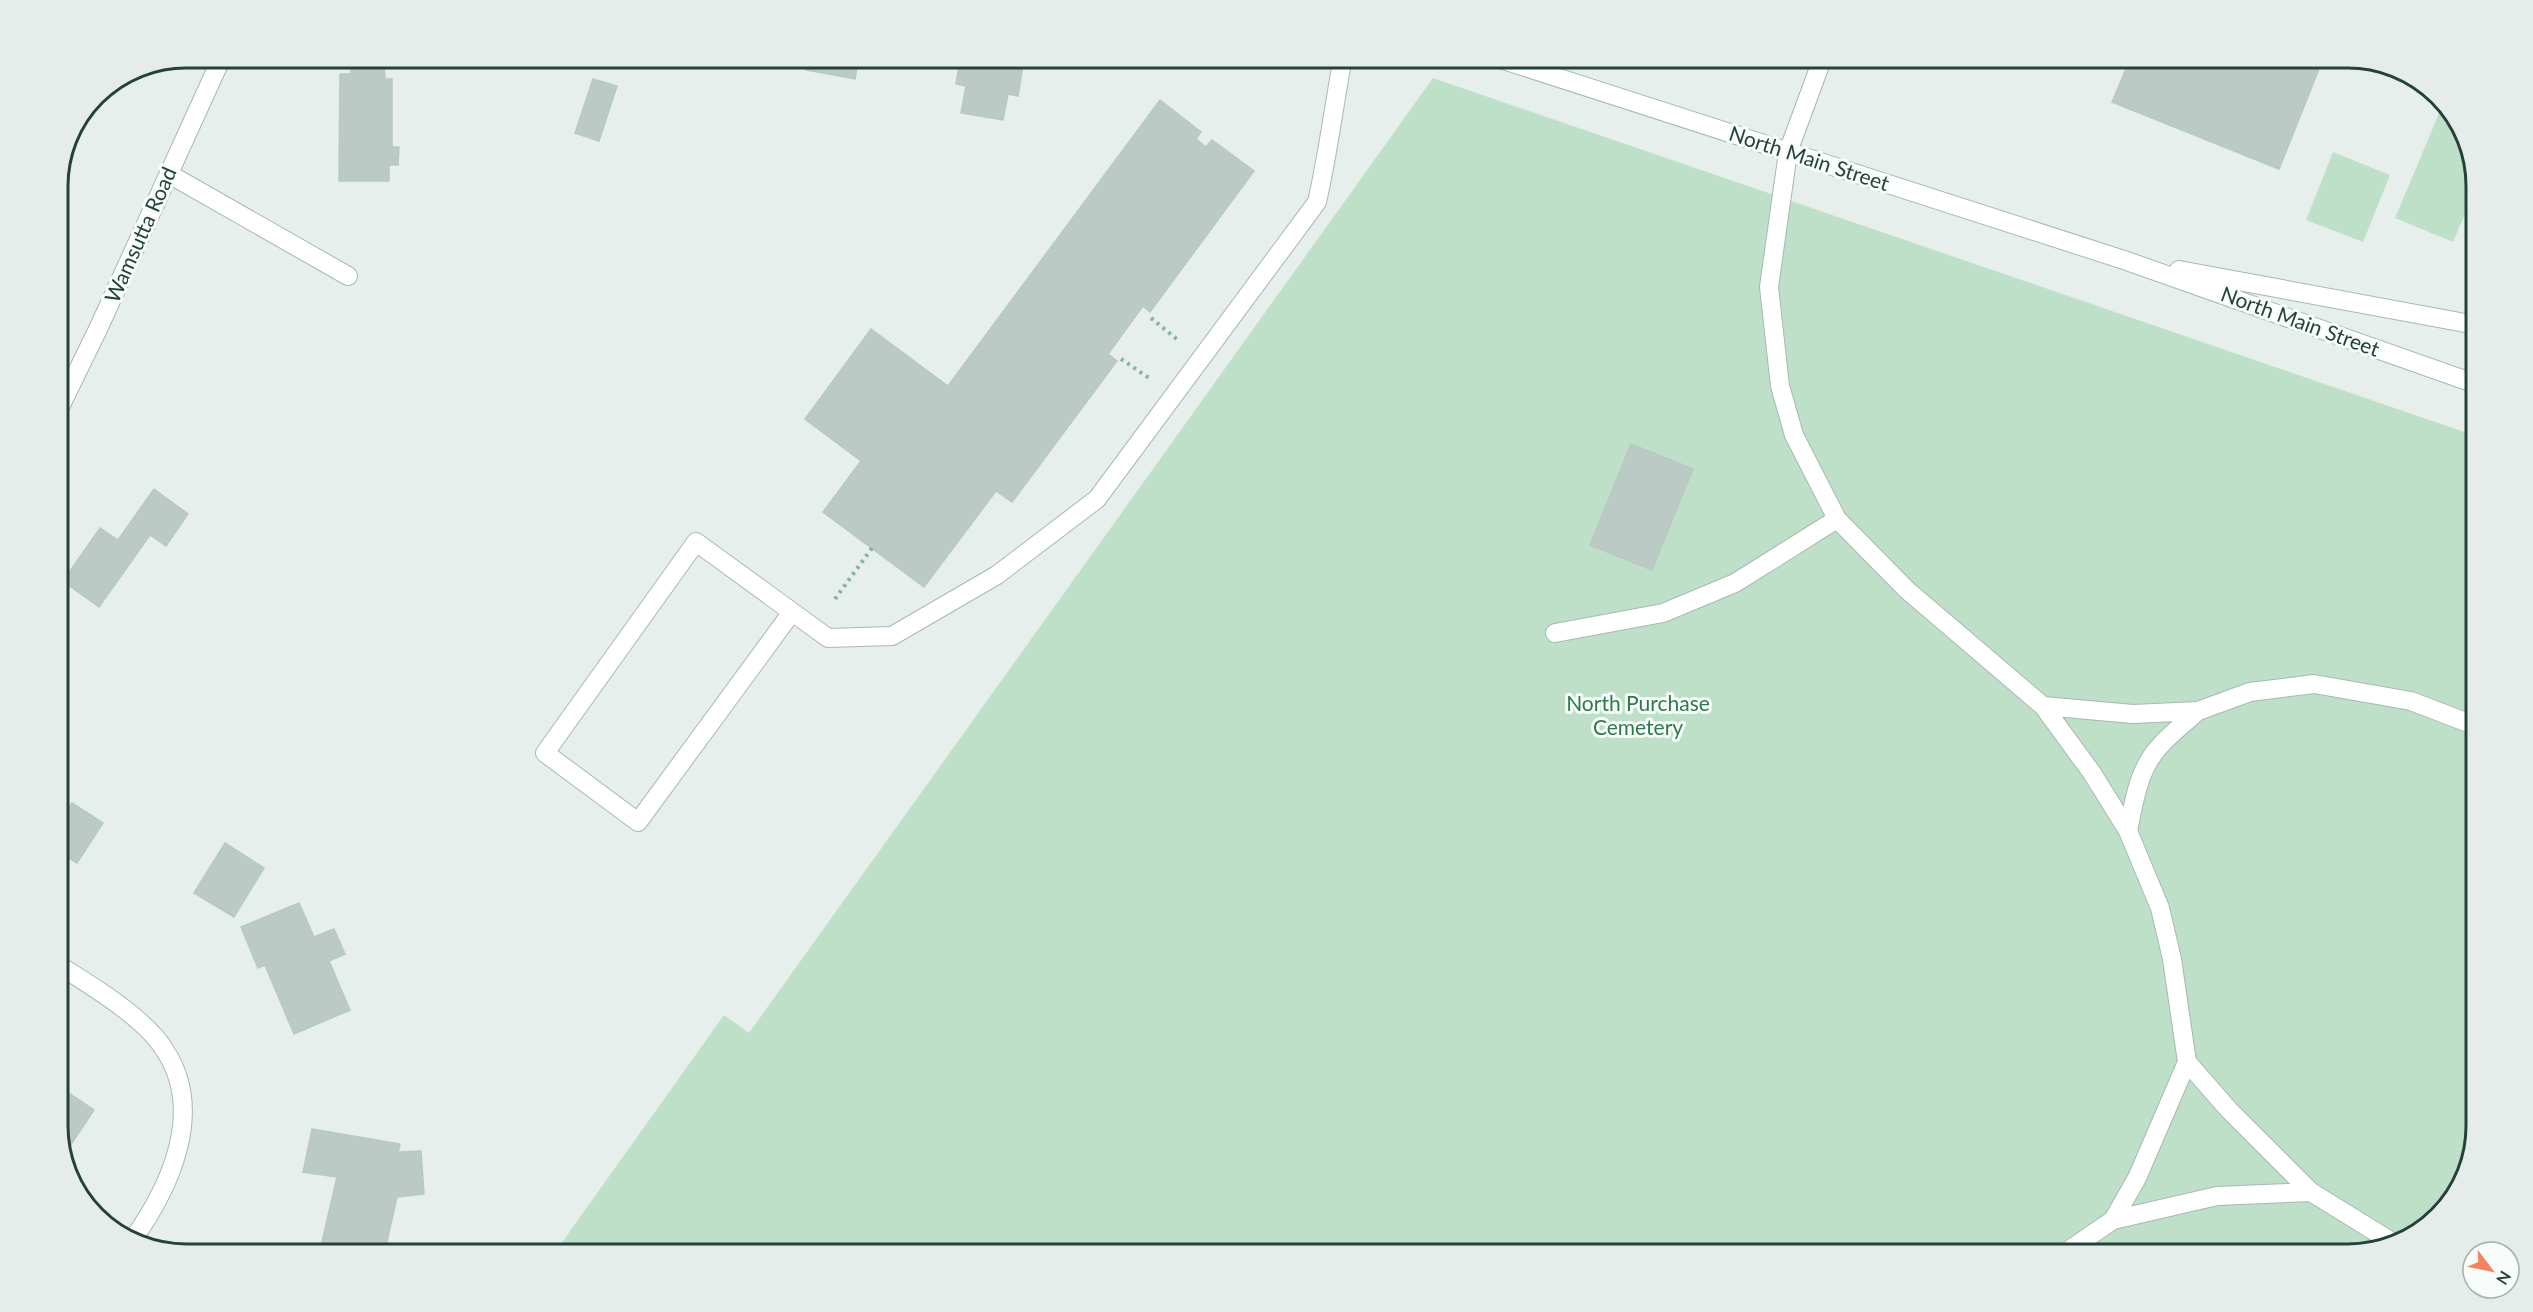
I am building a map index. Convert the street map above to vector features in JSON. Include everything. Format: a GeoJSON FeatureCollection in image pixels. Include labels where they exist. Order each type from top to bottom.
{"type":"FeatureCollection","features":[{"type":"Feature","properties":{"kind":"main road","name":"Wamsutta Road"},"geometry":{"type":"LineString","coordinates":[[68,389],[217,68]]}},
{"type":"Feature","properties":{"kind":"main road"},"geometry":{"type":"LineString","coordinates":[[792,612],[638,822],[545,753],[696,542],[828,638],[892,636],[997,575],[1097,499],[1317,202],[1341,68]]}},
{"type":"Feature","properties":{"kind":"main road","name":"North Main Street"},"geometry":{"type":"LineString","coordinates":[[1528,68],[2124,260],[2465,380]]}},
{"type":"Feature","properties":{"kind":"main road"},"geometry":{"type":"LineString","coordinates":[[1819,68],[1788,152],[1769,287],[1780,386],[1794,435],[1837,519],[1907,590],[2043,706],[2092,773],[2128,831],[2160,908],[2172,959],[2187,1062],[2137,1178],[2113,1220]]}},
{"type":"Feature","properties":{"kind":"main road"},"geometry":{"type":"LineString","coordinates":[[169,174],[348,276]]}},
{"type":"Feature","properties":{"kind":"main road","name":"North Main Street"},"geometry":{"type":"LineString","coordinates":[[2124,260],[2465,324]]}},
{"type":"Feature","properties":{"kind":"main road"},"geometry":{"type":"LineString","coordinates":[[1555,633],[1663,613],[1735,583],[1837,519]]}},
{"type":"Feature","properties":{"kind":"main road"},"geometry":{"type":"LineString","coordinates":[[2043,706],[2133,714],[2198,711],[2250,692],[2314,684],[2411,701],[2466,722]]}},
{"type":"Feature","properties":{"kind":"main road"},"geometry":{"type":"LineString","coordinates":[[2128,831],[2138,786],[2148,765],[2158,748],[2198,711]]}},
{"type":"Feature","properties":{"kind":"main road"},"geometry":{"type":"LineString","coordinates":[[68,972],[133,1017],[164,1047],[179,1076],[183,1119],[178,1152],[163,1189],[136,1234]]}},
{"type":"Feature","properties":{"kind":"main road"},"geometry":{"type":"LineString","coordinates":[[2187,1062],[2229,1110],[2311,1192],[2386,1238]]}},
{"type":"Feature","properties":{"kind":"main road"},"geometry":{"type":"LineString","coordinates":[[2078,1244],[2113,1220],[2217,1196],[2311,1192]]}},
{"type":"Feature","properties":{"kind":"path"},"geometry":{"type":"LineString","coordinates":[[1151,318],[1178,338],[1179,341],[1172,350]]}},
{"type":"Feature","properties":{"kind":"path"},"geometry":{"type":"LineString","coordinates":[[1121,359],[1148,379],[1153,377]]}},
{"type":"Feature","properties":{"kind":"path"},"geometry":{"type":"LineString","coordinates":[[835,599],[872,548]]}},
{"type":"Feature","properties":{"kind":"green space","name":"North Purchase Cemetery"},"geometry":{"type":"Polygon","coordinates":[[[1433,78],[2465,432],[2466,1127],[2459,1165],[2446,1192],[2413,1225],[2393,1236],[2348,1244],[561,1244],[724,1015],[749,1033],[1433,78]]]}},
{"type":"Feature","properties":{"kind":"green space"},"geometry":{"type":"Polygon","coordinates":[[[2440,112],[2453,133],[2463,162],[2465,214],[2453,242],[2395,218],[2440,112]]]}},
{"type":"Feature","properties":{"kind":"green space"},"geometry":{"type":"Polygon","coordinates":[[[2333,152],[2390,175],[2363,242],[2306,220],[2333,152]]]}},
{"type":"Feature","properties":{"kind":"building"},"geometry":{"type":"Polygon","coordinates":[[[351,68],[384,68],[385,79],[392,79],[392,147],[399,147],[398,165],[389,165],[389,181],[339,181],[340,74],[351,74],[351,68]]]}},
{"type":"Feature","properties":{"kind":"building"},"geometry":{"type":"Polygon","coordinates":[[[806,68],[857,68],[855,79],[806,70],[806,68]]]}},
{"type":"Feature","properties":{"kind":"building"},"geometry":{"type":"Polygon","coordinates":[[[959,68],[1023,68],[1018,96],[1008,94],[1003,120],[961,113],[966,86],[956,84],[959,68]]]}},
{"type":"Feature","properties":{"kind":"building"},"geometry":{"type":"Polygon","coordinates":[[[2126,68],[2319,69],[2279,169],[2112,102],[2126,68]]]}},
{"type":"Feature","properties":{"kind":"building"},"geometry":{"type":"Polygon","coordinates":[[[593,79],[617,86],[599,141],[575,133],[593,79]]]}},
{"type":"Feature","properties":{"kind":"building"},"geometry":{"type":"Polygon","coordinates":[[[1160,100],[1201,132],[1196,139],[1206,147],[1212,140],[1254,171],[1150,312],[1143,306],[1108,354],[1117,361],[1012,502],[996,491],[924,587],[823,512],[861,461],[805,419],[871,329],[948,386],[1160,100]]]}},
{"type":"Feature","properties":{"kind":"building"},"geometry":{"type":"Polygon","coordinates":[[[1631,444],[1693,469],[1652,570],[1590,545],[1631,444]]]}},
{"type":"Feature","properties":{"kind":"building"},"geometry":{"type":"Polygon","coordinates":[[[154,489],[188,514],[166,546],[150,535],[99,607],[68,585],[68,574],[100,528],[118,540],[154,489]]]}},
{"type":"Feature","properties":{"kind":"building"},"geometry":{"type":"Polygon","coordinates":[[[72,803],[103,823],[77,863],[68,858],[68,808],[72,803]]]}},
{"type":"Feature","properties":{"kind":"building"},"geometry":{"type":"Polygon","coordinates":[[[225,843],[264,868],[234,917],[194,893],[225,843]]]}},
{"type":"Feature","properties":{"kind":"building"},"geometry":{"type":"Polygon","coordinates":[[[299,903],[314,937],[334,929],[345,954],[329,961],[350,1010],[294,1034],[265,965],[258,968],[241,927],[299,903]]]}},
{"type":"Feature","properties":{"kind":"building"},"geometry":{"type":"Polygon","coordinates":[[[68,1092],[94,1110],[70,1147],[68,1092]]]}},
{"type":"Feature","properties":{"kind":"building"},"geometry":{"type":"Polygon","coordinates":[[[312,1129],[400,1144],[398,1152],[421,1151],[424,1194],[397,1197],[386,1244],[322,1244],[337,1177],[303,1172],[312,1129]]]}}]}
